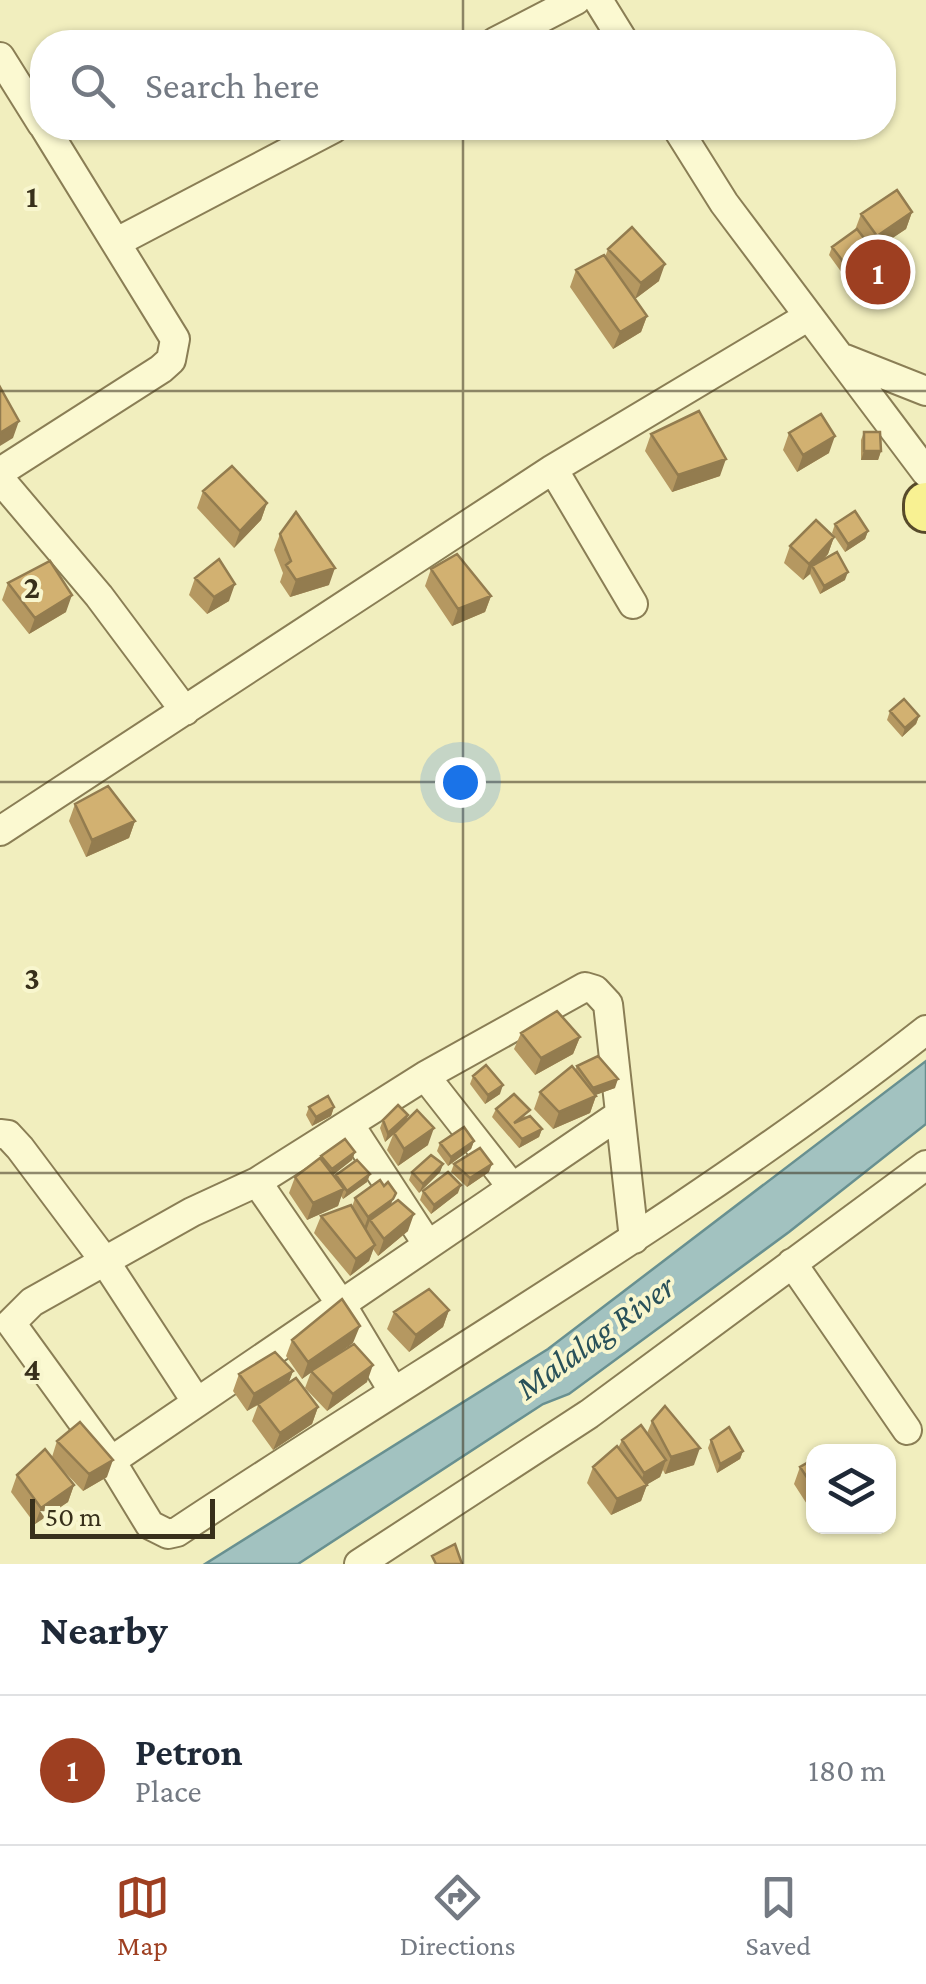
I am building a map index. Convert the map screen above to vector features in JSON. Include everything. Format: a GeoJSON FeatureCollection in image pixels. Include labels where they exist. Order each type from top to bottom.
{"type":"FeatureCollection","features":[{"type":"Feature","properties":{"kind":"street"},"geometry":{"type":"LineString","coordinates":[[518,30],[576,0]]}},
{"type":"Feature","properties":{"kind":"street"},"geometry":{"type":"LineString","coordinates":[[598,0],[617,30]]}},
{"type":"Feature","properties":{"kind":"street"},"geometry":{"type":"LineString","coordinates":[[0,56],[30,104]]}},
{"type":"Feature","properties":{"kind":"street"},"geometry":{"type":"LineString","coordinates":[[53,140],[175,339],[171,360],[0,475],[100,596],[184,711]]}},
{"type":"Feature","properties":{"kind":"street"},"geometry":{"type":"LineString","coordinates":[[117,242],[311,140]]}},
{"type":"Feature","properties":{"kind":"street"},"geometry":{"type":"LineString","coordinates":[[685,140],[724,203],[808,316],[845,358],[926,472]]}},
{"type":"Feature","properties":{"kind":"street"},"geometry":{"type":"LineString","coordinates":[[0,831],[553,470],[808,316]]}},
{"type":"Feature","properties":{"kind":"street"},"geometry":{"type":"LineString","coordinates":[[845,358],[926,391]]}},
{"type":"Feature","properties":{"kind":"street"},"geometry":{"type":"LineString","coordinates":[[553,470],[633,604]]}},
{"type":"Feature","properties":{"kind":"street"},"geometry":{"type":"LineString","coordinates":[[634,1239],[608,1004],[585,987],[425,1076],[257,1182],[104,1260],[6,1318],[111,1460],[150,1525],[168,1534],[392,1390],[634,1239],[729,1178],[926,1030]]}},
{"type":"Feature","properties":{"kind":"street"},"geometry":{"type":"LineString","coordinates":[[425,1076],[512,1187]]}},
{"type":"Feature","properties":{"kind":"street"},"geometry":{"type":"LineString","coordinates":[[111,1460],[619,1115]]}},
{"type":"Feature","properties":{"kind":"street"},"geometry":{"type":"LineString","coordinates":[[349,1124],[428,1245]]}},
{"type":"Feature","properties":{"kind":"street"},"geometry":{"type":"LineString","coordinates":[[0,1134],[8,1135],[20,1148],[104,1260],[196,1401]]}},
{"type":"Feature","properties":{"kind":"street"},"geometry":{"type":"LineString","coordinates":[[359,1564],[589,1414],[926,1165]]}},
{"type":"Feature","properties":{"kind":"street"},"geometry":{"type":"LineString","coordinates":[[257,1182],[341,1304],[392,1390]]}},
{"type":"Feature","properties":{"kind":"street"},"geometry":{"type":"LineString","coordinates":[[792,1262],[907,1430]]}},
{"type":"Feature","properties":{"kind":"water","name":"Malalag River"},"geometry":{"type":"Polygon","coordinates":[[[926,1061],[926,1124],[789,1232],[569,1394],[543,1404],[298,1564],[205,1564],[548,1349],[926,1061]]]}},
{"type":"Feature","properties":{"kind":"building"},"geometry":{"type":"Polygon","coordinates":[[[897,190],[912,212],[877,236],[861,214],[897,190]]]}},
{"type":"Feature","properties":{"kind":"building"},"geometry":{"type":"Polygon","coordinates":[[[632,227],[665,264],[641,283],[608,249],[632,227]]]}},
{"type":"Feature","properties":{"kind":"building"},"geometry":{"type":"Polygon","coordinates":[[[857,229],[870,246],[845,264],[832,247],[857,229]]]}},
{"type":"Feature","properties":{"kind":"building"},"geometry":{"type":"Polygon","coordinates":[[[887,239],[907,264],[876,289],[856,263],[887,239]]]}},
{"type":"Feature","properties":{"kind":"building"},"geometry":{"type":"Polygon","coordinates":[[[604,255],[647,316],[620,332],[576,270],[604,255]]]}},
{"type":"Feature","properties":{"kind":"building"},"geometry":{"type":"Polygon","coordinates":[[[0,387],[19,421],[0,433],[0,387]]]}},
{"type":"Feature","properties":{"kind":"building"},"geometry":{"type":"Polygon","coordinates":[[[699,411],[726,459],[678,475],[651,434],[699,411]]]}},
{"type":"Feature","properties":{"kind":"building"},"geometry":{"type":"Polygon","coordinates":[[[821,414],[835,436],[803,455],[789,433],[821,414]]]}},
{"type":"Feature","properties":{"kind":"building"},"geometry":{"type":"Polygon","coordinates":[[[864,432],[880,432],[881,451],[864,451],[864,432]]]}},
{"type":"Feature","properties":{"kind":"building"},"geometry":{"type":"Polygon","coordinates":[[[232,466],[267,503],[240,531],[203,491],[232,466]]]}},
{"type":"Feature","properties":{"kind":"building"},"geometry":{"type":"Polygon","coordinates":[[[855,511],[868,531],[848,544],[835,524],[855,511]]]}},
{"type":"Feature","properties":{"kind":"building"},"geometry":{"type":"Polygon","coordinates":[[[296,512],[335,568],[296,580],[286,565],[291,561],[280,534],[296,512]]]}},
{"type":"Feature","properties":{"kind":"building"},"geometry":{"type":"Polygon","coordinates":[[[816,520],[834,537],[809,564],[790,546],[816,520]]]}},
{"type":"Feature","properties":{"kind":"building"},"geometry":{"type":"Polygon","coordinates":[[[837,552],[848,572],[824,586],[812,566],[837,552]]]}},
{"type":"Feature","properties":{"kind":"building"},"geometry":{"type":"Polygon","coordinates":[[[457,554],[491,596],[458,609],[431,569],[457,554]]]}},
{"type":"Feature","properties":{"kind":"building"},"geometry":{"type":"Polygon","coordinates":[[[219,559],[235,584],[214,597],[195,578],[219,559]]]}},
{"type":"Feature","properties":{"kind":"building"},"geometry":{"type":"Polygon","coordinates":[[[50,561],[72,595],[35,618],[8,583],[50,561]]]}},
{"type":"Feature","properties":{"kind":"building"},"geometry":{"type":"Polygon","coordinates":[[[904,699],[919,716],[905,728],[890,711],[904,699]]]}},
{"type":"Feature","properties":{"kind":"building"},"geometry":{"type":"Polygon","coordinates":[[[108,786],[135,821],[92,840],[75,804],[108,786]]]}},
{"type":"Feature","properties":{"kind":"building"},"geometry":{"type":"Polygon","coordinates":[[[557,1011],[580,1037],[541,1058],[521,1033],[557,1011]]]}},
{"type":"Feature","properties":{"kind":"building"},"geometry":{"type":"Polygon","coordinates":[[[598,1056],[618,1079],[593,1088],[577,1066],[598,1056]]]}},
{"type":"Feature","properties":{"kind":"building"},"geometry":{"type":"Polygon","coordinates":[[[486,1065],[503,1085],[488,1095],[473,1076],[486,1065]]]}},
{"type":"Feature","properties":{"kind":"building"},"geometry":{"type":"Polygon","coordinates":[[[572,1066],[596,1096],[559,1112],[540,1092],[572,1066]]]}},
{"type":"Feature","properties":{"kind":"building"},"geometry":{"type":"Polygon","coordinates":[[[514,1094],[530,1110],[514,1123],[530,1116],[542,1129],[522,1139],[496,1109],[514,1094]]]}},
{"type":"Feature","properties":{"kind":"building"},"geometry":{"type":"Polygon","coordinates":[[[328,1096],[334,1107],[316,1117],[309,1107],[328,1096]]]}},
{"type":"Feature","properties":{"kind":"building"},"geometry":{"type":"Polygon","coordinates":[[[398,1105],[408,1115],[388,1133],[383,1120],[398,1105]]]}},
{"type":"Feature","properties":{"kind":"building"},"geometry":{"type":"Polygon","coordinates":[[[417,1110],[434,1128],[404,1149],[394,1133],[417,1110]]]}},
{"type":"Feature","properties":{"kind":"building"},"geometry":{"type":"Polygon","coordinates":[[[464,1127],[474,1141],[451,1157],[440,1143],[464,1127]]]}},
{"type":"Feature","properties":{"kind":"building"},"geometry":{"type":"Polygon","coordinates":[[[345,1139],[355,1152],[332,1169],[321,1156],[345,1139]]]}},
{"type":"Feature","properties":{"kind":"building"},"geometry":{"type":"Polygon","coordinates":[[[480,1148],[492,1164],[470,1178],[454,1164],[480,1148]]]}},
{"type":"Feature","properties":{"kind":"building"},"geometry":{"type":"Polygon","coordinates":[[[431,1155],[443,1164],[423,1184],[412,1172],[431,1155]]]}},
{"type":"Feature","properties":{"kind":"building"},"geometry":{"type":"Polygon","coordinates":[[[320,1158],[344,1189],[313,1203],[295,1177],[320,1158]]]}},
{"type":"Feature","properties":{"kind":"building"},"geometry":{"type":"Polygon","coordinates":[[[357,1160],[370,1174],[347,1191],[336,1175],[357,1160]]]}},
{"type":"Feature","properties":{"kind":"building"},"geometry":{"type":"Polygon","coordinates":[[[448,1172],[461,1185],[434,1205],[423,1191],[448,1172]]]}},
{"type":"Feature","properties":{"kind":"building"},"geometry":{"type":"Polygon","coordinates":[[[380,1180],[384,1186],[388,1182],[396,1193],[368,1217],[355,1198],[380,1180]]]}},
{"type":"Feature","properties":{"kind":"building"},"geometry":{"type":"Polygon","coordinates":[[[398,1200],[414,1214],[384,1239],[370,1220],[398,1200]]]}},
{"type":"Feature","properties":{"kind":"building"},"geometry":{"type":"Polygon","coordinates":[[[351,1205],[375,1245],[356,1259],[321,1216],[351,1205]]]}},
{"type":"Feature","properties":{"kind":"building"},"geometry":{"type":"Polygon","coordinates":[[[429,1289],[449,1310],[416,1335],[394,1312],[429,1289]]]}},
{"type":"Feature","properties":{"kind":"building"},"geometry":{"type":"Polygon","coordinates":[[[342,1299],[360,1326],[308,1362],[292,1340],[342,1299]]]}},
{"type":"Feature","properties":{"kind":"building"},"geometry":{"type":"Polygon","coordinates":[[[354,1344],[373,1365],[333,1394],[311,1371],[354,1344]]]}},
{"type":"Feature","properties":{"kind":"building"},"geometry":{"type":"Polygon","coordinates":[[[275,1352],[293,1371],[254,1394],[239,1374],[275,1352]]]}},
{"type":"Feature","properties":{"kind":"building"},"geometry":{"type":"Polygon","coordinates":[[[296,1378],[318,1407],[280,1433],[258,1404],[296,1378]]]}},
{"type":"Feature","properties":{"kind":"building"},"geometry":{"type":"Polygon","coordinates":[[[665,1406],[700,1448],[671,1457],[652,1421],[665,1406]]]}},
{"type":"Feature","properties":{"kind":"building"},"geometry":{"type":"Polygon","coordinates":[[[80,1422],[113,1460],[89,1474],[57,1441],[80,1422]]]}},
{"type":"Feature","properties":{"kind":"building"},"geometry":{"type":"Polygon","coordinates":[[[641,1425],[666,1460],[644,1473],[622,1440],[641,1425]]]}},
{"type":"Feature","properties":{"kind":"building"},"geometry":{"type":"Polygon","coordinates":[[[729,1427],[743,1451],[720,1464],[711,1440],[729,1427]]]}},
{"type":"Feature","properties":{"kind":"building"},"geometry":{"type":"Polygon","coordinates":[[[617,1446],[647,1485],[617,1499],[593,1467],[617,1446]]]}},
{"type":"Feature","properties":{"kind":"building"},"geometry":{"type":"Polygon","coordinates":[[[45,1449],[74,1485],[41,1508],[17,1475],[45,1449]]]}},
{"type":"Feature","properties":{"kind":"building"},"geometry":{"type":"Polygon","coordinates":[[[455,1544],[462,1564],[436,1564],[432,1556],[455,1544]]]}},
{"type":"Feature","properties":{"kind":"place","name":"Petron"},"geometry":{"type":"Point","coordinates":[878,272]}}]}
